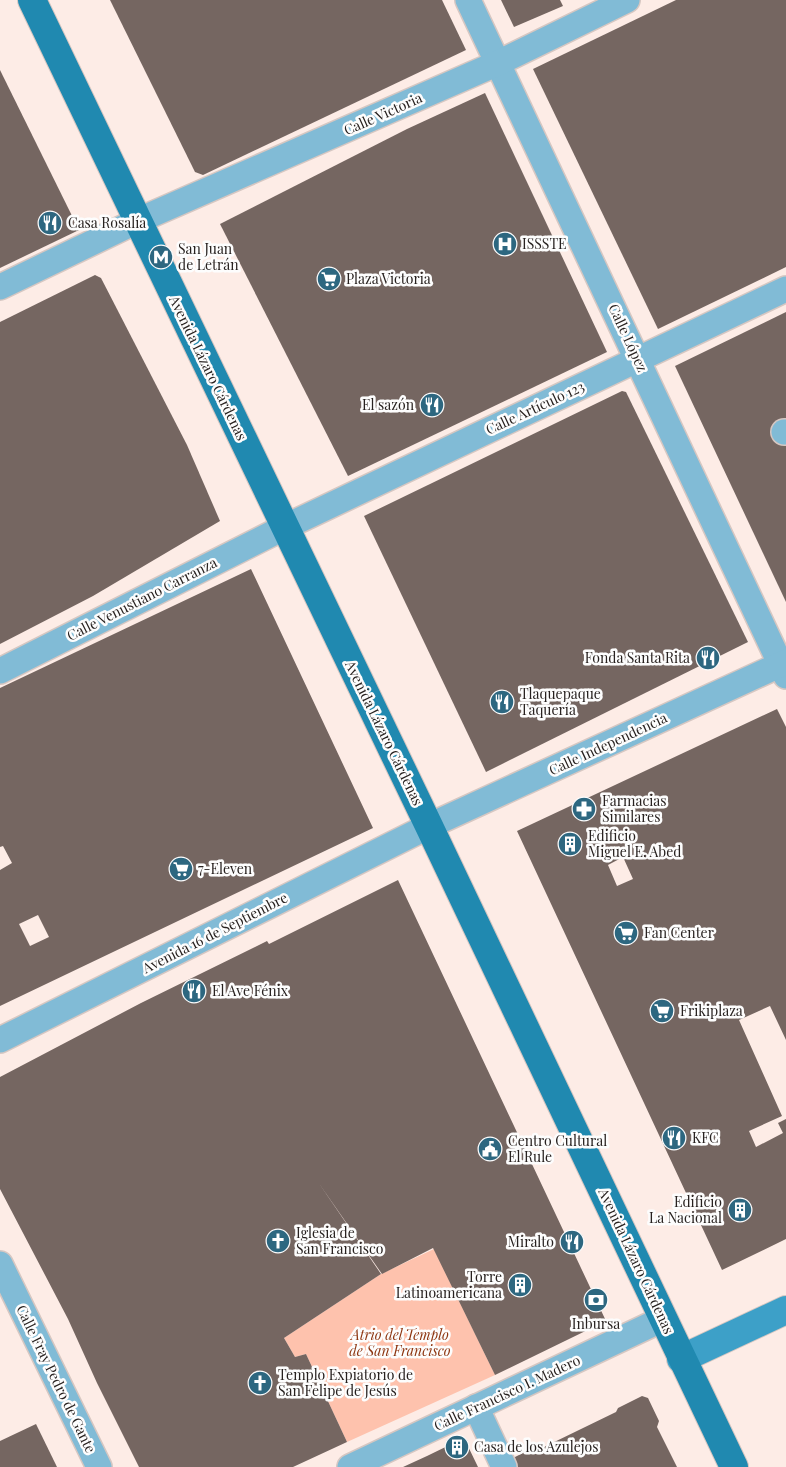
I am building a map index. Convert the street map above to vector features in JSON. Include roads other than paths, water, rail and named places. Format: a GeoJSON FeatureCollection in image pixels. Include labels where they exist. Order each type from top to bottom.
{"type":"FeatureCollection","features":[{"type":"Feature","properties":{"kind":"main road","name":"Avenida Lázaro Cárdenas"},"geometry":{"type":"LineString","coordinates":[[32,0],[429,826],[734,1467]]}},
{"type":"Feature","properties":{"kind":"main road"},"geometry":{"type":"LineString","coordinates":[[681,1358],[786,1310]]}},
{"type":"Feature","properties":{"kind":"street","name":"Calle López"},"geometry":{"type":"LineString","coordinates":[[468,0],[784,668]]}},
{"type":"Feature","properties":{"kind":"street","name":"Calle Victoria"},"geometry":{"type":"LineString","coordinates":[[0,287],[137,221],[498,63],[587,9],[627,0]]}},
{"type":"Feature","properties":{"kind":"street","name":"Calle Artículo 123"},"geometry":{"type":"LineString","coordinates":[[285,528],[786,289]]}},
{"type":"Feature","properties":{"kind":"street","name":"Calle Venustiano Carranza"},"geometry":{"type":"LineString","coordinates":[[0,671],[285,528]]}},
{"type":"Feature","properties":{"kind":"street","name":"Calle Independencia"},"geometry":{"type":"LineString","coordinates":[[429,826],[784,668]]}},
{"type":"Feature","properties":{"kind":"street","name":"Avenida 16 de Septiembre"},"geometry":{"type":"LineString","coordinates":[[0,1040],[429,826]]}},
{"type":"Feature","properties":{"kind":"street","name":"Calle Fray Pedro de Gante"},"geometry":{"type":"LineString","coordinates":[[0,1264],[99,1467]]}},
{"type":"Feature","properties":{"kind":"street","name":"Calle Francisco I. Madero"},"geometry":{"type":"LineString","coordinates":[[350,1467],[663,1319]]}},
{"type":"Feature","properties":{"kind":"street"},"geometry":{"type":"LineString","coordinates":[[476,1407],[504,1467]]}},
{"type":"Feature","properties":{"kind":"place","name":"Casa Rosalía"},"geometry":{"type":"Point","coordinates":[50,223]}},
{"type":"Feature","properties":{"kind":"place","name":"ISSSTE"},"geometry":{"type":"Point","coordinates":[505,244]}},
{"type":"Feature","properties":{"kind":"place","name":"San Juan de Letrán"},"geometry":{"type":"Point","coordinates":[161,257]}},
{"type":"Feature","properties":{"kind":"place","name":"Plaza Victoria"},"geometry":{"type":"Point","coordinates":[329,279]}},
{"type":"Feature","properties":{"kind":"place","name":"El sazón"},"geometry":{"type":"Point","coordinates":[432,405]}},
{"type":"Feature","properties":{"kind":"place","name":"Fonda Santa Rita"},"geometry":{"type":"Point","coordinates":[708,658]}},
{"type":"Feature","properties":{"kind":"place","name":"Tlaquepaque Taquería"},"geometry":{"type":"Point","coordinates":[502,702]}},
{"type":"Feature","properties":{"kind":"place","name":"Farmacias Similares"},"geometry":{"type":"Point","coordinates":[584,809]}},
{"type":"Feature","properties":{"kind":"place","name":"Edificio Miguel E. Abed"},"geometry":{"type":"Point","coordinates":[570,844]}},
{"type":"Feature","properties":{"kind":"place","name":"7-Eleven"},"geometry":{"type":"Point","coordinates":[181,869]}},
{"type":"Feature","properties":{"kind":"place","name":"Fan Center"},"geometry":{"type":"Point","coordinates":[626,933]}},
{"type":"Feature","properties":{"kind":"place","name":"El Ave Fénix"},"geometry":{"type":"Point","coordinates":[194,991]}},
{"type":"Feature","properties":{"kind":"place","name":"Frikiplaza"},"geometry":{"type":"Point","coordinates":[662,1011]}},
{"type":"Feature","properties":{"kind":"place","name":"KFC"},"geometry":{"type":"Point","coordinates":[674,1138]}},
{"type":"Feature","properties":{"kind":"place","name":"Centro Cultural El Rule"},"geometry":{"type":"Point","coordinates":[490,1149]}},
{"type":"Feature","properties":{"kind":"place","name":"Edificio La Nacional"},"geometry":{"type":"Point","coordinates":[740,1210]}},
{"type":"Feature","properties":{"kind":"place","name":"Iglesia de San Francisco"},"geometry":{"type":"Point","coordinates":[278,1241]}},
{"type":"Feature","properties":{"kind":"place","name":"Miralto"},"geometry":{"type":"Point","coordinates":[572,1242]}},
{"type":"Feature","properties":{"kind":"place","name":"Torre Latinoamericana"},"geometry":{"type":"Point","coordinates":[520,1285]}},
{"type":"Feature","properties":{"kind":"place","name":"Inbursa"},"geometry":{"type":"Point","coordinates":[596,1300]}},
{"type":"Feature","properties":{"kind":"place","name":"Templo Expiatorio de San Felipe de Jesús"},"geometry":{"type":"Point","coordinates":[260,1383]}},
{"type":"Feature","properties":{"kind":"place","name":"Casa de los Azulejos"},"geometry":{"type":"Point","coordinates":[457,1447]}},
{"type":"Feature","properties":{"kind":"park label","name":"Atrio del Templo de San Francisco"},"geometry":{"type":"Point","coordinates":[400,1344]}}]}
